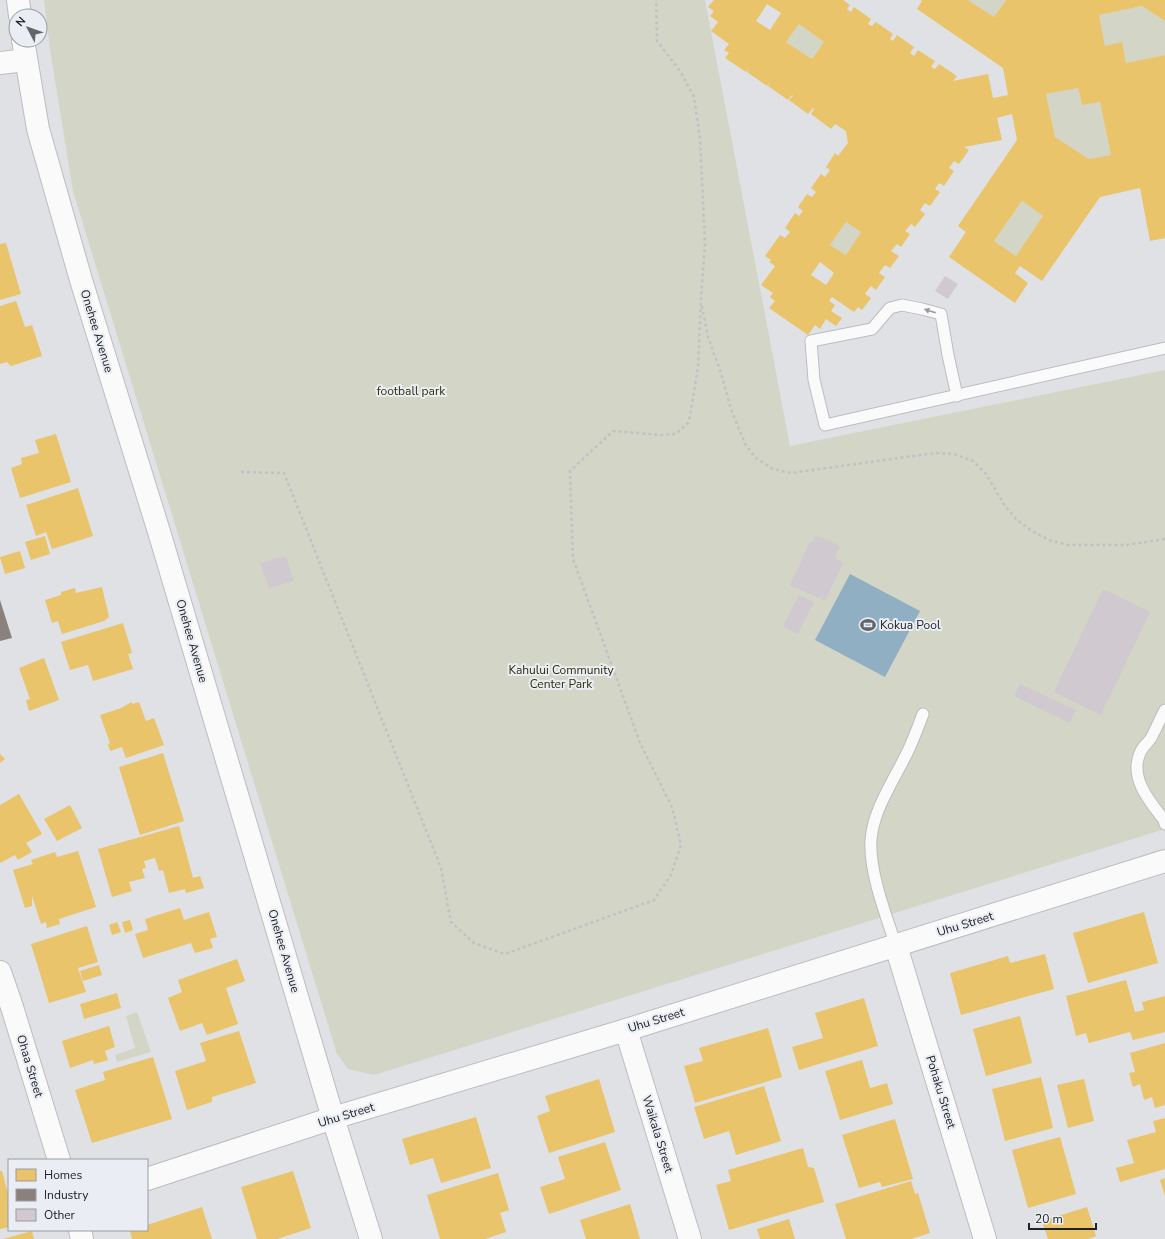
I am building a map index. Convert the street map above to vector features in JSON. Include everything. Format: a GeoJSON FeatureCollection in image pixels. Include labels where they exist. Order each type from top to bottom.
{"type":"FeatureCollection","features":[{"type":"Feature","properties":{"kind":"street"},"geometry":{"type":"LineString","coordinates":[[0,63],[25,50]]}},
{"type":"Feature","properties":{"kind":"street","name":"Onehee Avenue"},"geometry":{"type":"LineString","coordinates":[[25,50],[38,129],[81,280],[160,535],[370,1239]]}},
{"type":"Feature","properties":{"kind":"street","name":"Uhu Street"},"geometry":{"type":"LineString","coordinates":[[148,1179],[333,1118],[626,1030],[1165,861]]}},
{"type":"Feature","properties":{"kind":"street","name":"Pohaku Street"},"geometry":{"type":"LineString","coordinates":[[896,946],[985,1239]]}},
{"type":"Feature","properties":{"kind":"street","name":"Ohaa Street"},"geometry":{"type":"LineString","coordinates":[[0,972],[59,1159]]}},
{"type":"Feature","properties":{"kind":"street","name":"Waikala Street"},"geometry":{"type":"LineString","coordinates":[[626,1030],[690,1239]]}},
{"type":"Feature","properties":{"kind":"lane"},"geometry":{"type":"LineString","coordinates":[[956,396],[941,314],[902,305],[890,308],[872,329],[810,341],[814,380],[825,424],[956,396],[1165,348]]}},
{"type":"Feature","properties":{"kind":"lane"},"geometry":{"type":"LineString","coordinates":[[1165,710],[1150,739],[1140,753],[1137,766],[1140,784],[1164,820],[1165,824]]}},
{"type":"Feature","properties":{"kind":"lane"},"geometry":{"type":"LineString","coordinates":[[896,946],[875,878],[871,840],[881,805],[908,752],[924,714]]}},
{"type":"Feature","properties":{"kind":"path"},"geometry":{"type":"LineString","coordinates":[[241,472],[284,474],[441,868],[451,922],[474,943],[505,954],[654,900],[670,875],[681,845],[672,807],[640,743],[573,560],[570,471],[613,431],[660,435],[676,434],[689,422],[698,367],[701,299],[706,243],[699,131],[694,97],[680,71],[657,41],[656,0]]}},
{"type":"Feature","properties":{"kind":"path"},"geometry":{"type":"LineString","coordinates":[[701,299],[708,337],[721,373],[731,409],[745,444],[757,459],[773,469],[791,472],[935,453],[954,454],[973,461],[986,474],[1005,506],[1018,520],[1032,531],[1049,540],[1068,545],[1126,545],[1165,539]]}},
{"type":"Feature","properties":{"kind":"green space","name":"Kahului Community Center Park"},"geometry":{"type":"Polygon","coordinates":[[[44,0],[705,0],[790,446],[1165,370],[1165,829],[374,1075],[348,1069],[337,1054],[73,191],[51,56],[48,32],[48,8],[45,8],[44,0]]]}},
{"type":"Feature","properties":{"kind":"green space"},"geometry":{"type":"Polygon","coordinates":[[[968,0],[1006,0],[994,17],[968,0]]]}},
{"type":"Feature","properties":{"kind":"green space"},"geometry":{"type":"Polygon","coordinates":[[[1142,6],[1165,21],[1165,55],[1126,63],[1122,43],[1105,46],[1099,15],[1142,6]]]}},
{"type":"Feature","properties":{"kind":"green space"},"geometry":{"type":"Polygon","coordinates":[[[799,24],[824,42],[812,59],[786,42],[799,24]]]}},
{"type":"Feature","properties":{"kind":"green space"},"geometry":{"type":"Polygon","coordinates":[[[1078,88],[1082,105],[1100,102],[1111,155],[1089,159],[1055,137],[1046,94],[1078,88]]]}},
{"type":"Feature","properties":{"kind":"green space"},"geometry":{"type":"Polygon","coordinates":[[[1022,201],[1043,216],[1016,256],[994,241],[1022,201]]]}},
{"type":"Feature","properties":{"kind":"green space"},"geometry":{"type":"Polygon","coordinates":[[[846,222],[861,232],[846,255],[830,245],[846,222]]]}},
{"type":"Feature","properties":{"kind":"green space"},"geometry":{"type":"Polygon","coordinates":[[[137,1012],[151,1052],[117,1062],[115,1055],[135,1048],[126,1016],[137,1012]]]}},
{"type":"Feature","properties":{"kind":"water","name":"Kokua Pool"},"geometry":{"type":"Polygon","coordinates":[[[850,574],[920,611],[885,677],[815,640],[850,574]]]}},
{"type":"Feature","properties":{"kind":"building: Homes"},"geometry":{"type":"Polygon","coordinates":[[[714,0],[843,0],[850,5],[847,9],[851,12],[854,7],[871,19],[868,24],[872,26],[876,22],[893,34],[890,39],[893,41],[897,35],[914,47],[910,53],[914,56],[918,50],[935,61],[931,67],[935,69],[939,64],[957,76],[953,81],[988,74],[993,98],[1008,95],[1003,68],[917,9],[922,1],[920,0],[968,0],[994,17],[1006,0],[1165,0],[1165,21],[1142,6],[1099,15],[1105,46],[1122,42],[1126,63],[1165,55],[1165,238],[1150,241],[1140,188],[1100,197],[1042,281],[1020,266],[1015,273],[1028,283],[1015,303],[949,257],[966,232],[958,226],[1017,140],[1012,114],[997,118],[1002,140],[964,147],[969,150],[959,164],[954,161],[949,168],[954,171],[944,186],[939,183],[935,189],[940,192],[930,206],[925,203],[920,210],[925,214],[915,227],[911,224],[905,231],[910,234],[901,247],[897,244],[891,251],[899,256],[890,268],[885,265],[879,273],[885,277],[876,290],[871,286],[865,294],[871,298],[862,310],[858,307],[854,312],[832,297],[829,301],[835,305],[831,311],[842,318],[836,326],[826,319],[820,329],[815,325],[808,335],[769,308],[775,301],[770,297],[773,293],[761,285],[775,266],[769,262],[771,260],[765,256],[780,235],[785,238],[790,232],[785,228],[795,213],[799,216],[803,211],[798,207],[807,194],[812,197],[816,192],[811,188],[821,174],[825,177],[830,170],[826,167],[835,153],[838,156],[848,143],[846,131],[835,124],[831,129],[811,114],[814,109],[813,108],[808,114],[789,100],[793,96],[792,95],[788,100],[768,86],[770,81],[767,86],[747,72],[749,67],[746,72],[725,58],[729,53],[724,50],[729,44],[711,31],[718,22],[710,16],[714,11],[708,7],[714,0]],[[767,4],[756,21],[770,30],[781,13],[767,4]],[[799,24],[786,42],[812,59],[824,42],[799,24]],[[1078,88],[1046,94],[1055,137],[1089,159],[1111,155],[1100,102],[1082,105],[1078,88]],[[1022,201],[994,241],[1016,256],[1043,216],[1022,201]],[[846,222],[830,245],[846,255],[861,232],[846,222]],[[820,262],[811,275],[826,285],[834,273],[820,262]]]}},
{"type":"Feature","properties":{"kind":"building: Homes"},"geometry":{"type":"Polygon","coordinates":[[[6,243],[21,294],[0,300],[0,244],[6,243]]]}},
{"type":"Feature","properties":{"kind":"building: Homes"},"geometry":{"type":"Polygon","coordinates":[[[16,301],[25,327],[32,325],[42,356],[11,366],[7,362],[0,364],[0,306],[16,301]]]}},
{"type":"Feature","properties":{"kind":"building: Homes"},"geometry":{"type":"Polygon","coordinates":[[[56,434],[71,482],[20,498],[11,468],[22,464],[21,458],[39,453],[35,440],[56,434]]]}},
{"type":"Feature","properties":{"kind":"building: Homes"},"geometry":{"type":"Polygon","coordinates":[[[78,488],[93,536],[52,549],[46,532],[36,536],[26,505],[78,488]]]}},
{"type":"Feature","properties":{"kind":"building: Homes"},"geometry":{"type":"Polygon","coordinates":[[[45,536],[50,554],[31,560],[25,542],[45,536]]]}},
{"type":"Feature","properties":{"kind":"building: Homes"},"geometry":{"type":"Polygon","coordinates":[[[20,551],[25,568],[5,574],[0,557],[20,551]]]}},
{"type":"Feature","properties":{"kind":"building: Homes"},"geometry":{"type":"Polygon","coordinates":[[[102,587],[109,617],[104,621],[62,634],[58,621],[52,623],[45,600],[61,595],[61,592],[75,588],[76,593],[102,587]]]}},
{"type":"Feature","properties":{"kind":"building: Homes"},"geometry":{"type":"Polygon","coordinates":[[[123,623],[132,653],[128,654],[133,669],[93,681],[88,665],[70,670],[61,642],[123,623]]]}},
{"type":"Feature","properties":{"kind":"building: Homes"},"geometry":{"type":"Polygon","coordinates":[[[44,658],[59,700],[29,711],[26,700],[30,699],[19,668],[44,658]]]}},
{"type":"Feature","properties":{"kind":"building: Homes"},"geometry":{"type":"Polygon","coordinates":[[[132,702],[132,704],[139,702],[146,721],[154,718],[164,745],[126,758],[122,747],[110,751],[108,744],[110,743],[100,715],[121,708],[132,702]]]}},
{"type":"Feature","properties":{"kind":"building: Homes"},"geometry":{"type":"Polygon","coordinates":[[[163,753],[184,821],[140,835],[119,767],[163,753]]]}},
{"type":"Feature","properties":{"kind":"building: Homes"},"geometry":{"type":"Polygon","coordinates":[[[0,754],[5,759],[0,763],[0,754]]]}},
{"type":"Feature","properties":{"kind":"building: Homes"},"geometry":{"type":"Polygon","coordinates":[[[19,794],[42,834],[26,843],[32,852],[18,860],[15,855],[0,863],[0,805],[19,794]]]}},
{"type":"Feature","properties":{"kind":"building: Homes"},"geometry":{"type":"Polygon","coordinates":[[[70,805],[82,828],[57,841],[44,819],[70,805]]]}},
{"type":"Feature","properties":{"kind":"building: Homes"},"geometry":{"type":"Polygon","coordinates":[[[179,826],[193,878],[200,876],[204,888],[186,893],[185,889],[169,893],[163,870],[159,871],[155,858],[144,861],[146,868],[142,869],[145,878],[129,882],[132,891],[112,897],[98,849],[179,826]]]}},
{"type":"Feature","properties":{"kind":"building: Homes"},"geometry":{"type":"Polygon","coordinates":[[[78,851],[96,907],[59,919],[60,924],[47,928],[46,922],[41,924],[32,896],[32,906],[25,908],[13,870],[33,864],[31,860],[55,852],[57,857],[78,851]]]}},
{"type":"Feature","properties":{"kind":"building: Homes"},"geometry":{"type":"Polygon","coordinates":[[[180,908],[184,920],[209,912],[217,937],[210,939],[213,948],[195,953],[191,943],[143,958],[135,934],[148,930],[145,919],[180,908]]]}},
{"type":"Feature","properties":{"kind":"building: Homes"},"geometry":{"type":"Polygon","coordinates":[[[1144,912],[1158,963],[1088,983],[1073,933],[1144,912]]]}},
{"type":"Feature","properties":{"kind":"building: Homes"},"geometry":{"type":"Polygon","coordinates":[[[130,920],[133,930],[125,933],[122,922],[130,920]]]}},
{"type":"Feature","properties":{"kind":"building: Homes"},"geometry":{"type":"Polygon","coordinates":[[[117,922],[121,932],[112,935],[109,925],[117,922]]]}},
{"type":"Feature","properties":{"kind":"building: Homes"},"geometry":{"type":"Polygon","coordinates":[[[87,926],[98,962],[78,968],[86,992],[49,1003],[31,944],[87,926]]]}},
{"type":"Feature","properties":{"kind":"building: Homes"},"geometry":{"type":"Polygon","coordinates":[[[1045,954],[1054,989],[961,1015],[950,973],[1008,956],[1010,963],[1045,954]]]}},
{"type":"Feature","properties":{"kind":"building: Homes"},"geometry":{"type":"Polygon","coordinates":[[[237,959],[245,981],[226,988],[238,1024],[207,1035],[202,1023],[180,1031],[168,998],[182,992],[178,980],[237,959]]]}},
{"type":"Feature","properties":{"kind":"building: Homes"},"geometry":{"type":"Polygon","coordinates":[[[99,965],[102,975],[83,981],[80,971],[99,965]]]}},
{"type":"Feature","properties":{"kind":"building: Homes"},"geometry":{"type":"Polygon","coordinates":[[[1126,980],[1135,1012],[1144,1010],[1142,1002],[1165,996],[1165,1032],[1133,1040],[1130,1032],[1089,1043],[1086,1033],[1076,1036],[1066,996],[1126,980]]]}},
{"type":"Feature","properties":{"kind":"building: Homes"},"geometry":{"type":"Polygon","coordinates":[[[117,993],[121,1008],[84,1019],[80,1004],[117,993]]]}},
{"type":"Feature","properties":{"kind":"building: Homes"},"geometry":{"type":"Polygon","coordinates":[[[864,998],[878,1046],[799,1070],[792,1047],[823,1038],[815,1013],[864,998]]]}},
{"type":"Feature","properties":{"kind":"building: Homes"},"geometry":{"type":"Polygon","coordinates":[[[1020,1016],[1032,1063],[986,1076],[973,1029],[1020,1016]]]}},
{"type":"Feature","properties":{"kind":"building: Homes"},"geometry":{"type":"Polygon","coordinates":[[[109,1026],[115,1047],[105,1051],[108,1060],[94,1064],[93,1060],[70,1068],[62,1041],[109,1026]]]}},
{"type":"Feature","properties":{"kind":"building: Homes"},"geometry":{"type":"Polygon","coordinates":[[[768,1028],[782,1077],[695,1103],[684,1066],[703,1061],[699,1048],[768,1028]]]}},
{"type":"Feature","properties":{"kind":"building: Homes"},"geometry":{"type":"Polygon","coordinates":[[[239,1031],[256,1083],[212,1097],[212,1102],[187,1110],[175,1071],[206,1061],[200,1043],[239,1031]]]}},
{"type":"Feature","properties":{"kind":"building: Homes"},"geometry":{"type":"Polygon","coordinates":[[[1165,1043],[1165,1105],[1155,1108],[1152,1097],[1144,1100],[1140,1084],[1133,1087],[1129,1073],[1135,1072],[1130,1053],[1165,1043]]]}},
{"type":"Feature","properties":{"kind":"building: Homes"},"geometry":{"type":"Polygon","coordinates":[[[153,1057],[172,1119],[92,1143],[75,1090],[105,1080],[103,1072],[153,1057]]]}},
{"type":"Feature","properties":{"kind":"building: Homes"},"geometry":{"type":"Polygon","coordinates":[[[862,1060],[870,1088],[887,1083],[893,1104],[840,1120],[825,1071],[862,1060]]]}},
{"type":"Feature","properties":{"kind":"building: Homes"},"geometry":{"type":"Polygon","coordinates":[[[1041,1077],[1053,1128],[1005,1141],[992,1089],[1041,1077]]]}},
{"type":"Feature","properties":{"kind":"building: Homes"},"geometry":{"type":"Polygon","coordinates":[[[599,1079],[615,1132],[549,1153],[537,1116],[550,1111],[545,1096],[599,1079]]]}},
{"type":"Feature","properties":{"kind":"building: Homes"},"geometry":{"type":"Polygon","coordinates":[[[1084,1079],[1094,1121],[1068,1128],[1057,1085],[1084,1079]]]}},
{"type":"Feature","properties":{"kind":"building: Homes"},"geometry":{"type":"Polygon","coordinates":[[[764,1086],[781,1141],[736,1155],[729,1131],[704,1139],[694,1107],[764,1086]]]}},
{"type":"Feature","properties":{"kind":"building: Homes"},"geometry":{"type":"Polygon","coordinates":[[[476,1117],[491,1168],[441,1183],[433,1158],[410,1165],[402,1139],[476,1117]]]}},
{"type":"Feature","properties":{"kind":"building: Homes"},"geometry":{"type":"Polygon","coordinates":[[[1165,1118],[1165,1169],[1120,1182],[1116,1168],[1134,1163],[1127,1140],[1156,1132],[1153,1121],[1165,1118]]]}},
{"type":"Feature","properties":{"kind":"building: Homes"},"geometry":{"type":"Polygon","coordinates":[[[895,1119],[913,1179],[882,1187],[880,1182],[859,1188],[842,1135],[895,1119]]]}},
{"type":"Feature","properties":{"kind":"building: Homes"},"geometry":{"type":"Polygon","coordinates":[[[1060,1137],[1076,1194],[1028,1208],[1012,1150],[1060,1137]]]}},
{"type":"Feature","properties":{"kind":"building: Homes"},"geometry":{"type":"Polygon","coordinates":[[[605,1142],[621,1190],[549,1214],[540,1187],[565,1179],[558,1157],[605,1142]]]}},
{"type":"Feature","properties":{"kind":"building: Homes"},"geometry":{"type":"Polygon","coordinates":[[[803,1148],[808,1167],[814,1168],[824,1202],[729,1230],[716,1185],[731,1181],[728,1170],[803,1148]]]}},
{"type":"Feature","properties":{"kind":"building: Homes"},"geometry":{"type":"Polygon","coordinates":[[[0,1171],[2,1171],[8,1193],[8,1227],[0,1229],[0,1171]]]}},
{"type":"Feature","properties":{"kind":"building: Homes"},"geometry":{"type":"Polygon","coordinates":[[[293,1171],[311,1228],[277,1239],[257,1239],[241,1187],[293,1171]]]}},
{"type":"Feature","properties":{"kind":"building: Homes"},"geometry":{"type":"Polygon","coordinates":[[[498,1173],[509,1210],[500,1213],[506,1232],[485,1239],[440,1239],[427,1195],[498,1173]]]}},
{"type":"Feature","properties":{"kind":"building: Homes"},"geometry":{"type":"Polygon","coordinates":[[[1165,1178],[1165,1196],[1160,1180],[1165,1178]]]}},
{"type":"Feature","properties":{"kind":"building: Homes"},"geometry":{"type":"Polygon","coordinates":[[[911,1181],[915,1194],[918,1193],[930,1233],[911,1239],[846,1239],[835,1204],[911,1181]]]}},
{"type":"Feature","properties":{"kind":"building: Homes"},"geometry":{"type":"Polygon","coordinates":[[[630,1204],[640,1239],[586,1239],[580,1220],[630,1204]]]}},
{"type":"Feature","properties":{"kind":"building: Homes"},"geometry":{"type":"Polygon","coordinates":[[[202,1207],[212,1239],[132,1239],[130,1231],[148,1231],[148,1225],[202,1207]]]}},
{"type":"Feature","properties":{"kind":"building: Homes"},"geometry":{"type":"Polygon","coordinates":[[[1087,1207],[1096,1236],[1088,1239],[1048,1239],[1042,1221],[1087,1207]]]}},
{"type":"Feature","properties":{"kind":"building: Homes"},"geometry":{"type":"Polygon","coordinates":[[[789,1219],[795,1239],[760,1239],[757,1229],[789,1219]]]}},
{"type":"Feature","properties":{"kind":"building: Homes"},"geometry":{"type":"Polygon","coordinates":[[[32,1231],[34,1239],[3,1239],[32,1231]]]}},
{"type":"Feature","properties":{"kind":"building: Industry"},"geometry":{"type":"Polygon","coordinates":[[[0,600],[12,638],[0,641],[0,600]]]}},
{"type":"Feature","properties":{"kind":"building: Other"},"geometry":{"type":"Polygon","coordinates":[[[945,276],[958,284],[948,299],[935,291],[945,276]]]}},
{"type":"Feature","properties":{"kind":"building: Other"},"geometry":{"type":"Polygon","coordinates":[[[816,535],[840,546],[835,556],[837,557],[836,559],[843,563],[825,601],[819,596],[818,598],[790,585],[810,542],[812,543],[816,535]]]}},
{"type":"Feature","properties":{"kind":"building: Other"},"geometry":{"type":"Polygon","coordinates":[[[286,556],[294,581],[269,588],[260,563],[286,556]]]}},
{"type":"Feature","properties":{"kind":"building: Other"},"geometry":{"type":"Polygon","coordinates":[[[1103,589],[1150,612],[1101,715],[1054,692],[1103,589]]]}},
{"type":"Feature","properties":{"kind":"building: Other"},"geometry":{"type":"Polygon","coordinates":[[[799,595],[814,602],[798,634],[783,626],[799,595]]]}},
{"type":"Feature","properties":{"kind":"building: Other"},"geometry":{"type":"Polygon","coordinates":[[[1020,684],[1076,710],[1070,723],[1014,696],[1020,684]]]}},
{"type":"Feature","properties":{"kind":"place","name":"Kokua Pool"},"geometry":{"type":"Point","coordinates":[868,625]}},
{"type":"Feature","properties":{"kind":"park label","name":"football park"},"geometry":{"type":"Point","coordinates":[411,391]}}]}
